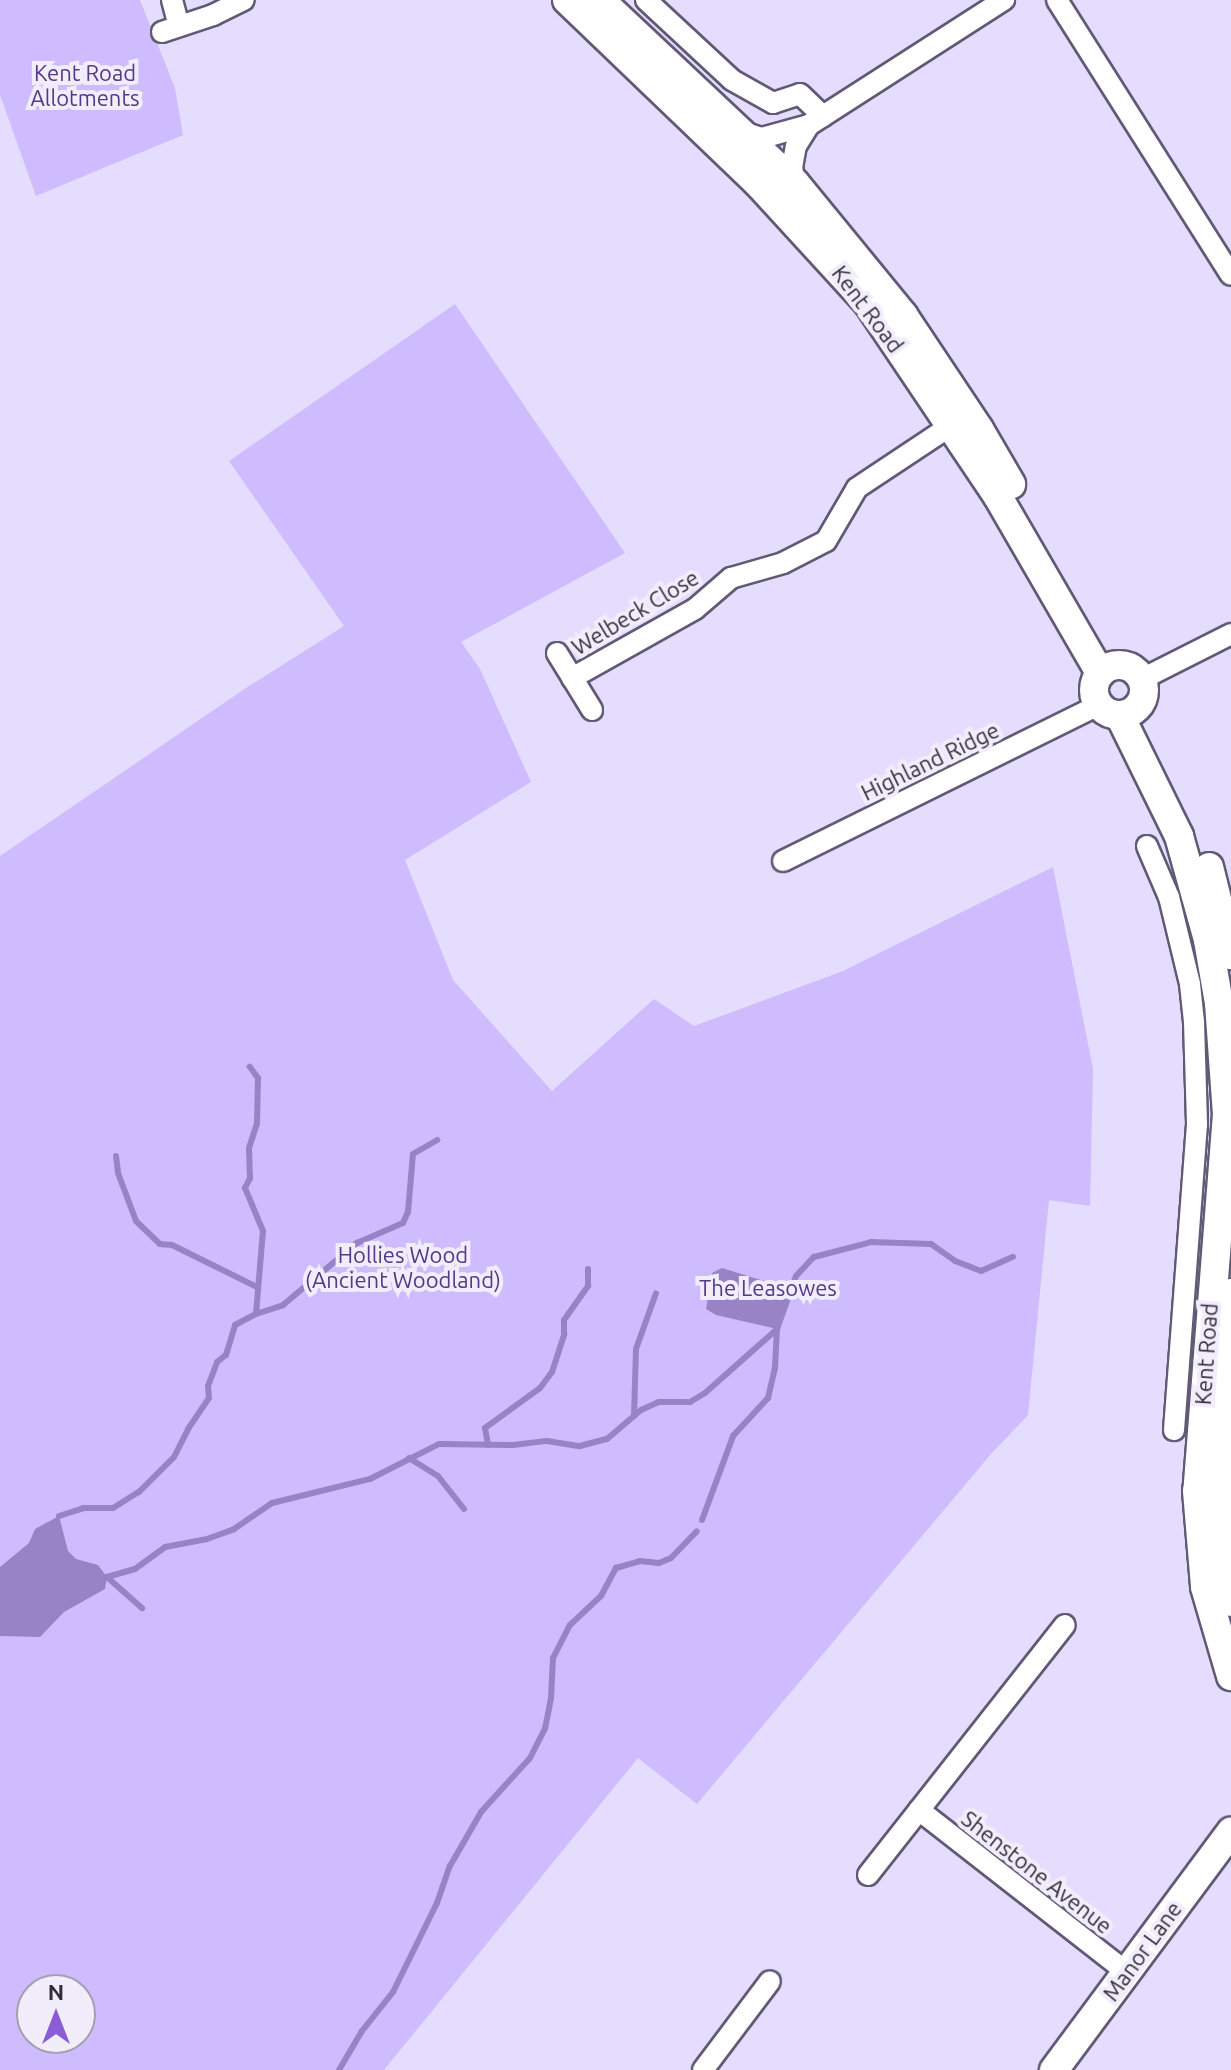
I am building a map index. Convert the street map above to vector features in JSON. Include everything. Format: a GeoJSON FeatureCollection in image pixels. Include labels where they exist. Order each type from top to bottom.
{"type":"FeatureCollection","features":[{"type":"Feature","properties":{"kind":"main road","name":"Kent Road"},"geometry":{"type":"LineString","coordinates":[[567,0],[733,158],[868,303],[952,425],[1108,669]]}},
{"type":"Feature","properties":{"kind":"main road","name":"Kent Road"},"geometry":{"type":"LineString","coordinates":[[600,0],[795,183],[903,315],[979,429],[1108,669]]}},
{"type":"Feature","properties":{"kind":"main road","name":"Kent Road"},"geometry":{"type":"LineString","coordinates":[[1108,669],[1094,689],[1118,710],[1195,825],[1231,955]]}},
{"type":"Feature","properties":{"kind":"main road"},"geometry":{"type":"LineString","coordinates":[[1108,669],[1136,670],[1145,689],[1118,710]]}},
{"type":"Feature","properties":{"kind":"main road","name":"Kent Road"},"geometry":{"type":"LineString","coordinates":[[1118,710],[1179,836],[1203,982],[1224,1052],[1227,1114],[1197,1491],[1205,1587],[1231,1676]]}},
{"type":"Feature","properties":{"kind":"main road","name":"Kent Road"},"geometry":{"type":"LineString","coordinates":[[1231,1293],[1218,1495],[1219,1539],[1231,1602]]}},
{"type":"Feature","properties":{"kind":"main road","name":"Manor Lane"},"geometry":{"type":"LineString","coordinates":[[1054,2070],[1231,1832]]}},
{"type":"Feature","properties":{"kind":"street"},"geometry":{"type":"LineString","coordinates":[[172,0],[170,29],[244,0]]}},
{"type":"Feature","properties":{"kind":"street"},"geometry":{"type":"LineString","coordinates":[[646,0],[732,80],[773,103],[800,94],[816,120]]}},
{"type":"Feature","properties":{"kind":"street"},"geometry":{"type":"LineString","coordinates":[[743,132],[762,138],[816,120],[1004,0]]}},
{"type":"Feature","properties":{"kind":"street"},"geometry":{"type":"LineString","coordinates":[[1057,0],[1231,275]]}},
{"type":"Feature","properties":{"kind":"street"},"geometry":{"type":"LineString","coordinates":[[795,183],[792,168],[796,146],[816,120]]}},
{"type":"Feature","properties":{"kind":"street","name":"Welbeck Close"},"geometry":{"type":"LineString","coordinates":[[572,678],[695,609],[731,578],[783,563],[826,541],[857,488],[952,425]]}},
{"type":"Feature","properties":{"kind":"street"},"geometry":{"type":"LineString","coordinates":[[1142,679],[1231,634]]}},
{"type":"Feature","properties":{"kind":"street","name":"Welbeck Close"},"geometry":{"type":"LineString","coordinates":[[557,653],[592,710]]}},
{"type":"Feature","properties":{"kind":"street","name":"Highland Ridge"},"geometry":{"type":"LineString","coordinates":[[783,861],[1118,710]]}},
{"type":"Feature","properties":{"kind":"street","name":"Kent Road"},"geometry":{"type":"LineString","coordinates":[[1147,846],[1203,982],[1197,1124],[1174,1430]]}},
{"type":"Feature","properties":{"kind":"street"},"geometry":{"type":"LineString","coordinates":[[868,1875],[1065,1625]]}},
{"type":"Feature","properties":{"kind":"street","name":"Shenstone Avenue"},"geometry":{"type":"LineString","coordinates":[[919,1810],[1126,1972]]}},
{"type":"Feature","properties":{"kind":"street"},"geometry":{"type":"LineString","coordinates":[[703,2070],[770,1981]]}},
{"type":"Feature","properties":{"kind":"green space","name":"Kent Road Allotments"},"geometry":{"type":"Polygon","coordinates":[[[0,0],[140,0],[175,88],[183,135],[36,196],[0,95],[0,0]]]}},
{"type":"Feature","properties":{"kind":"green space","name":"The Leasowes"},"geometry":{"type":"Polygon","coordinates":[[[455,304],[625,553],[461,642],[480,669],[531,782],[405,860],[453,980],[552,1091],[654,999],[694,1026],[843,971],[1053,867],[1093,1069],[1090,1206],[1049,1200],[1028,1415],[991,1454],[697,1804],[638,1758],[384,2070],[0,2070],[0,856],[246,688],[344,626],[229,461],[455,304]]]}},
{"type":"Feature","properties":{"kind":"shaded area"},"geometry":{"type":"Polygon","coordinates":[[[722,1268],[790,1289],[777,1329],[716,1315],[706,1309],[712,1273],[722,1268]]]}},
{"type":"Feature","properties":{"kind":"shaded area"},"geometry":{"type":"Polygon","coordinates":[[[59,1516],[68,1551],[76,1559],[98,1565],[107,1577],[105,1589],[64,1612],[40,1637],[0,1636],[0,1567],[29,1543],[35,1529],[59,1516]]]}},
{"type":"Feature","properties":{"kind":"waterway"},"geometry":{"type":"LineString","coordinates":[[59,1516],[83,1508],[113,1508],[139,1492],[174,1457],[209,1398],[208,1386],[217,1362],[226,1355],[235,1325],[256,1314],[263,1231],[245,1188],[250,1178],[249,1148],[257,1124],[258,1078],[250,1067]]}},
{"type":"Feature","properties":{"kind":"waterway"},"geometry":{"type":"LineString","coordinates":[[256,1314],[283,1305],[357,1243],[403,1223],[408,1212],[413,1154],[437,1140]]}},
{"type":"Feature","properties":{"kind":"waterway"},"geometry":{"type":"LineString","coordinates":[[116,1156],[118,1173],[136,1221],[160,1244],[172,1245],[257,1287]]}},
{"type":"Feature","properties":{"kind":"waterway"},"geometry":{"type":"LineString","coordinates":[[107,1577],[135,1569],[165,1547],[207,1539],[234,1529],[272,1503],[370,1479],[439,1444],[513,1445],[547,1441],[580,1446],[607,1439],[641,1410],[659,1402],[690,1402],[705,1393],[777,1329],[796,1276],[814,1257],[871,1242],[931,1244],[955,1261],[981,1271],[1013,1257]]}},
{"type":"Feature","properties":{"kind":"waterway"},"geometry":{"type":"LineString","coordinates":[[488,1445],[485,1428],[540,1388],[552,1372],[564,1334],[564,1320],[588,1286],[588,1269]]}},
{"type":"Feature","properties":{"kind":"waterway"},"geometry":{"type":"LineString","coordinates":[[634,1416],[636,1349],[656,1293]]}},
{"type":"Feature","properties":{"kind":"waterway"},"geometry":{"type":"LineString","coordinates":[[702,1520],[733,1436],[768,1398],[775,1367],[777,1329]]}},
{"type":"Feature","properties":{"kind":"waterway"},"geometry":{"type":"LineString","coordinates":[[409,1458],[438,1476],[464,1509]]}},
{"type":"Feature","properties":{"kind":"waterway"},"geometry":{"type":"LineString","coordinates":[[339,2070],[362,2031],[393,1992],[437,1903],[450,1866],[481,1812],[530,1758],[545,1729],[551,1698],[553,1658],[570,1625],[601,1596],[616,1568],[640,1561],[659,1563],[671,1558],[697,1531]]}},
{"type":"Feature","properties":{"kind":"waterway"},"geometry":{"type":"LineString","coordinates":[[107,1577],[142,1608]]}},
{"type":"Feature","properties":{"kind":"park label","name":"Hollies Wood (Ancient Woodland)"},"geometry":{"type":"Point","coordinates":[403,1266]}}]}
